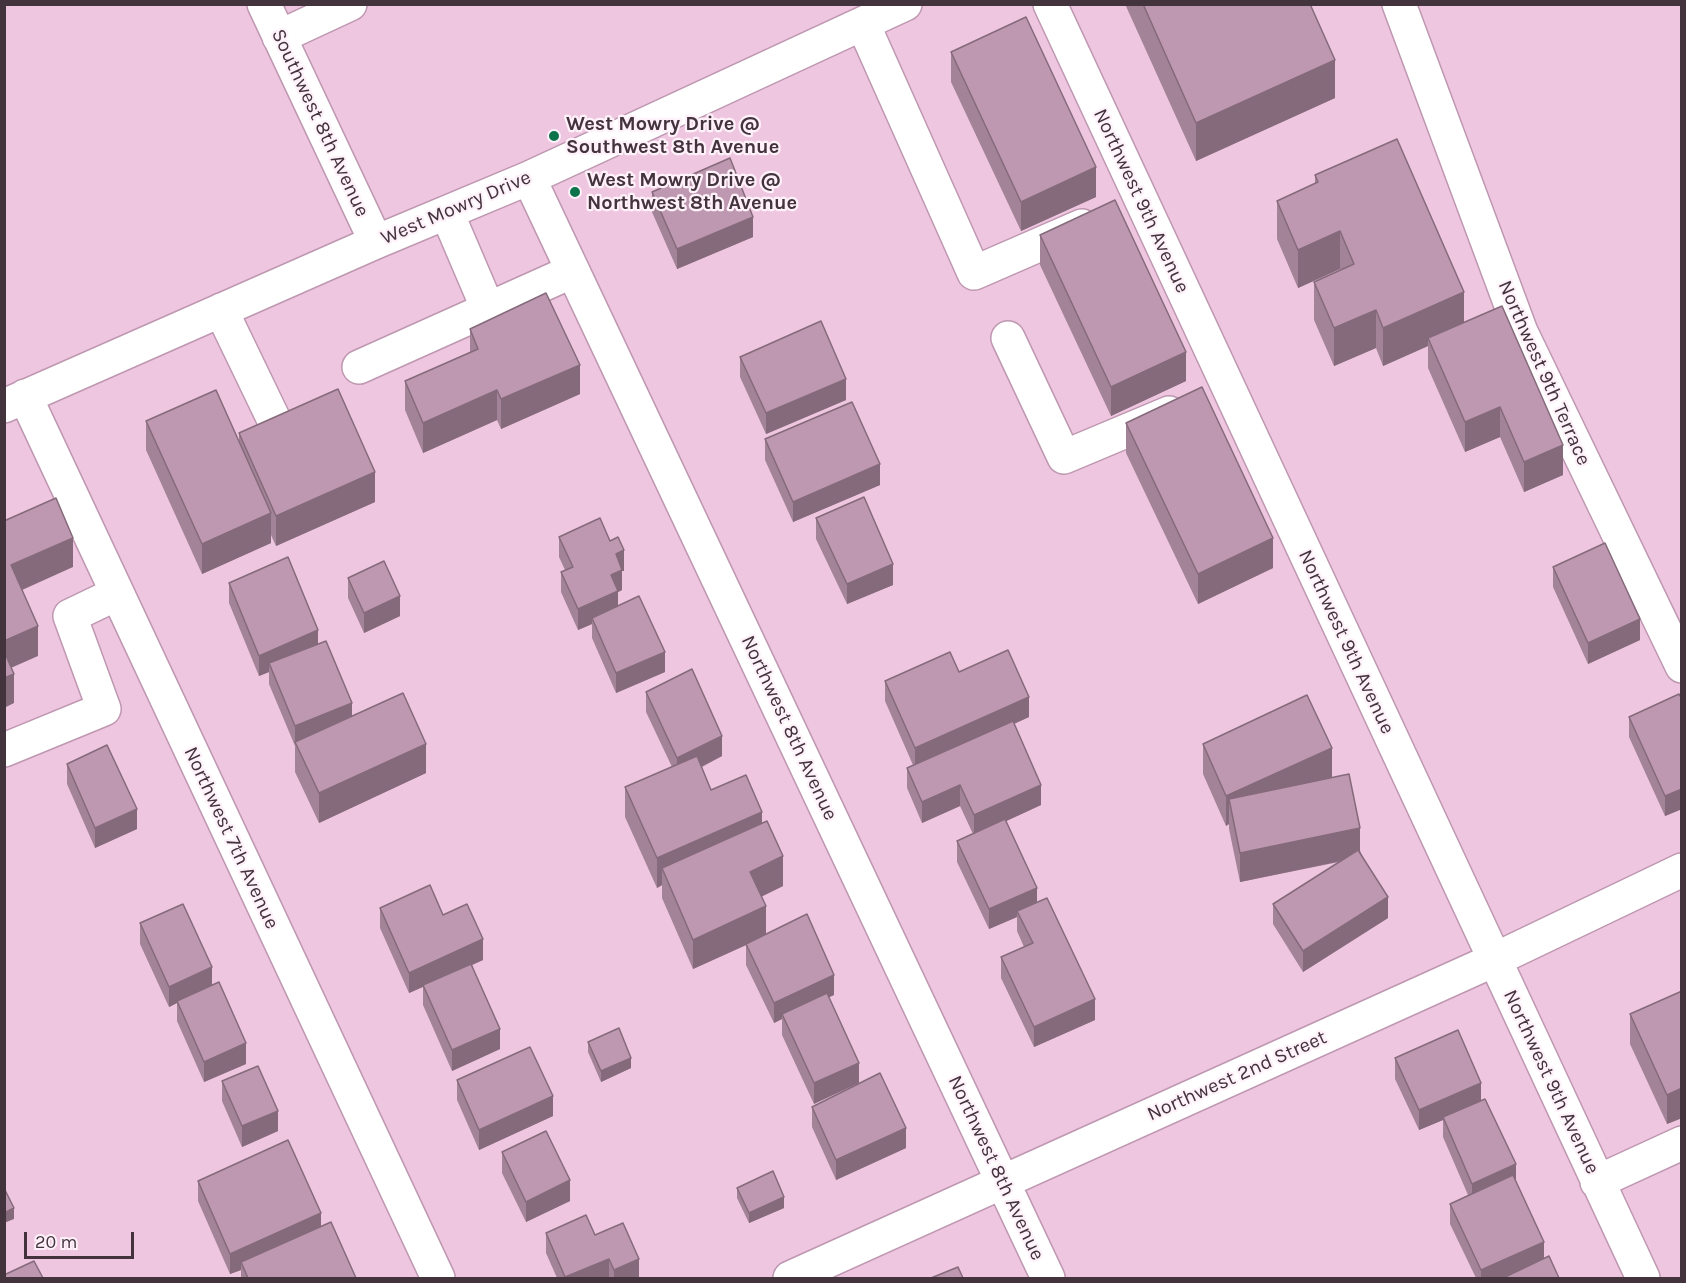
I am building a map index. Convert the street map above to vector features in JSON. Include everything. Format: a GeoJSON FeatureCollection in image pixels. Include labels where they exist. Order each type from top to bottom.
{"type":"FeatureCollection","features":[{"type":"Feature","properties":{"kind":"street","name":"Southwest 8th Avenue"},"geometry":{"type":"LineString","coordinates":[[264,4],[376,242]]}},
{"type":"Feature","properties":{"kind":"street"},"geometry":{"type":"LineString","coordinates":[[279,37],[350,4]]}},
{"type":"Feature","properties":{"kind":"street","name":"West Mowry Drive"},"geometry":{"type":"LineString","coordinates":[[15,401],[376,242],[529,178],[905,4]]}},
{"type":"Feature","properties":{"kind":"street","name":"Northwest 9th Avenue"},"geometry":{"type":"LineString","coordinates":[[1050,4],[1642,1278]]}},
{"type":"Feature","properties":{"kind":"street","name":"Northwest 9th Terrace"},"geometry":{"type":"LineString","coordinates":[[1399,4],[1521,332],[1682,666]]}},
{"type":"Feature","properties":{"kind":"street"},"geometry":{"type":"LineString","coordinates":[[863,24],[974,273],[1141,200]]}},
{"type":"Feature","properties":{"kind":"street","name":"Northwest 8th Avenue"},"geometry":{"type":"LineString","coordinates":[[529,178],[1048,1278]]}},
{"type":"Feature","properties":{"kind":"street"},"geometry":{"type":"LineString","coordinates":[[447,213],[488,309]]}},
{"type":"Feature","properties":{"kind":"street"},"geometry":{"type":"LineString","coordinates":[[359,367],[573,271]]}},
{"type":"Feature","properties":{"kind":"street"},"geometry":{"type":"LineString","coordinates":[[221,310],[275,422]]}},
{"type":"Feature","properties":{"kind":"street"},"geometry":{"type":"LineString","coordinates":[[1008,339],[1064,457],[1228,388]]}},
{"type":"Feature","properties":{"kind":"street","name":"Northwest 7th Avenue"},"geometry":{"type":"LineString","coordinates":[[15,401],[116,594],[438,1278]]}},
{"type":"Feature","properties":{"kind":"street"},"geometry":{"type":"LineString","coordinates":[[4,750],[104,708],[70,616],[116,594]]}},
{"type":"Feature","properties":{"kind":"street","name":"Northwest 2nd Street"},"geometry":{"type":"LineString","coordinates":[[790,1278],[1494,960],[1682,870]]}},
{"type":"Feature","properties":{"kind":"street"},"geometry":{"type":"LineString","coordinates":[[1597,1182],[1682,1143]]}},
{"type":"Feature","properties":{"kind":"building"},"geometry":{"type":"Polygon","coordinates":[[[1143,4],[1310,4],[1335,60],[1196,123],[1143,4]]]}},
{"type":"Feature","properties":{"kind":"building"},"geometry":{"type":"Polygon","coordinates":[[[1026,17],[1096,167],[1021,202],[951,52],[1026,17]]]}},
{"type":"Feature","properties":{"kind":"building"},"geometry":{"type":"Polygon","coordinates":[[[1397,139],[1464,292],[1383,328],[1376,310],[1334,328],[1314,282],[1354,264],[1340,231],[1298,250],[1277,201],[1318,182],[1315,175],[1397,139]]]}},
{"type":"Feature","properties":{"kind":"building"},"geometry":{"type":"Polygon","coordinates":[[[730,158],[753,217],[677,249],[652,192],[730,158]]]}},
{"type":"Feature","properties":{"kind":"building"},"geometry":{"type":"Polygon","coordinates":[[[1115,200],[1186,352],[1111,387],[1040,235],[1115,200]]]}},
{"type":"Feature","properties":{"kind":"building"},"geometry":{"type":"Polygon","coordinates":[[[546,293],[580,365],[501,399],[497,390],[423,423],[405,381],[478,349],[470,329],[546,293]]]}},
{"type":"Feature","properties":{"kind":"building"},"geometry":{"type":"Polygon","coordinates":[[[1502,306],[1563,445],[1524,462],[1500,407],[1465,422],[1428,338],[1502,306]]]}},
{"type":"Feature","properties":{"kind":"building"},"geometry":{"type":"Polygon","coordinates":[[[821,321],[846,379],[766,413],[740,357],[821,321]]]}},
{"type":"Feature","properties":{"kind":"building"},"geometry":{"type":"Polygon","coordinates":[[[1202,387],[1273,538],[1198,574],[1126,423],[1202,387]]]}},
{"type":"Feature","properties":{"kind":"building"},"geometry":{"type":"Polygon","coordinates":[[[338,389],[375,472],[276,516],[239,433],[338,389]]]}},
{"type":"Feature","properties":{"kind":"building"},"geometry":{"type":"Polygon","coordinates":[[[216,390],[271,513],[202,544],[146,421],[216,390]]]}},
{"type":"Feature","properties":{"kind":"building"},"geometry":{"type":"Polygon","coordinates":[[[852,402],[880,464],[793,502],[765,439],[852,402]]]}},
{"type":"Feature","properties":{"kind":"building"},"geometry":{"type":"Polygon","coordinates":[[[864,497],[893,564],[847,584],[816,518],[864,497]]]}},
{"type":"Feature","properties":{"kind":"building"},"geometry":{"type":"Polygon","coordinates":[[[56,498],[73,538],[11,565],[38,626],[4,641],[4,521],[56,498]]]}},
{"type":"Feature","properties":{"kind":"building"},"geometry":{"type":"Polygon","coordinates":[[[600,518],[610,541],[618,537],[624,550],[616,554],[622,570],[611,575],[618,591],[578,609],[561,572],[573,567],[559,537],[600,518]]]}},
{"type":"Feature","properties":{"kind":"building"},"geometry":{"type":"Polygon","coordinates":[[[1605,543],[1640,619],[1588,643],[1553,567],[1605,543]]]}},
{"type":"Feature","properties":{"kind":"building"},"geometry":{"type":"Polygon","coordinates":[[[288,557],[318,630],[259,656],[229,583],[288,557]]]}},
{"type":"Feature","properties":{"kind":"building"},"geometry":{"type":"Polygon","coordinates":[[[384,561],[400,596],[364,613],[348,578],[384,561]]]}},
{"type":"Feature","properties":{"kind":"building"},"geometry":{"type":"Polygon","coordinates":[[[639,596],[665,652],[616,673],[592,618],[639,596]]]}},
{"type":"Feature","properties":{"kind":"building"},"geometry":{"type":"Polygon","coordinates":[[[326,641],[352,703],[295,726],[269,663],[326,641]]]}},
{"type":"Feature","properties":{"kind":"building"},"geometry":{"type":"Polygon","coordinates":[[[1008,650],[1029,697],[915,748],[885,681],[950,652],[959,672],[1008,650]]]}},
{"type":"Feature","properties":{"kind":"building"},"geometry":{"type":"Polygon","coordinates":[[[4,651],[14,674],[4,678],[4,651]]]}},
{"type":"Feature","properties":{"kind":"building"},"geometry":{"type":"Polygon","coordinates":[[[692,669],[722,736],[677,758],[646,692],[692,669]]]}},
{"type":"Feature","properties":{"kind":"building"},"geometry":{"type":"Polygon","coordinates":[[[403,693],[426,744],[319,793],[295,742],[403,693]]]}},
{"type":"Feature","properties":{"kind":"building"},"geometry":{"type":"Polygon","coordinates":[[[1679,694],[1682,699],[1682,789],[1665,796],[1629,717],[1679,694]]]}},
{"type":"Feature","properties":{"kind":"building"},"geometry":{"type":"Polygon","coordinates":[[[1307,695],[1332,748],[1226,796],[1203,744],[1307,695]]]}},
{"type":"Feature","properties":{"kind":"building"},"geometry":{"type":"Polygon","coordinates":[[[1013,721],[1041,785],[974,815],[960,785],[922,802],[907,768],[1013,721]]]}},
{"type":"Feature","properties":{"kind":"building"},"geometry":{"type":"Polygon","coordinates":[[[107,745],[137,809],[95,828],[67,764],[107,745]]]}},
{"type":"Feature","properties":{"kind":"building"},"geometry":{"type":"Polygon","coordinates":[[[697,756],[711,790],[746,775],[762,812],[657,858],[625,787],[697,756]]]}},
{"type":"Feature","properties":{"kind":"building"},"geometry":{"type":"Polygon","coordinates":[[[1349,774],[1360,828],[1240,853],[1229,799],[1349,774]]]}},
{"type":"Feature","properties":{"kind":"building"},"geometry":{"type":"Polygon","coordinates":[[[1005,819],[1037,888],[989,909],[957,841],[1005,819]]]}},
{"type":"Feature","properties":{"kind":"building"},"geometry":{"type":"Polygon","coordinates":[[[767,821],[783,856],[750,872],[766,906],[693,940],[662,868],[767,821]]]}},
{"type":"Feature","properties":{"kind":"building"},"geometry":{"type":"Polygon","coordinates":[[[1358,850],[1388,897],[1303,951],[1273,904],[1358,850]]]}},
{"type":"Feature","properties":{"kind":"building"},"geometry":{"type":"Polygon","coordinates":[[[430,885],[443,915],[467,904],[483,939],[409,973],[380,908],[430,885]]]}},
{"type":"Feature","properties":{"kind":"building"},"geometry":{"type":"Polygon","coordinates":[[[1047,898],[1095,999],[1034,1027],[1001,957],[1033,943],[1017,911],[1047,898]]]}},
{"type":"Feature","properties":{"kind":"building"},"geometry":{"type":"Polygon","coordinates":[[[183,904],[212,967],[169,987],[140,923],[183,904]]]}},
{"type":"Feature","properties":{"kind":"building"},"geometry":{"type":"Polygon","coordinates":[[[807,914],[834,975],[774,1003],[746,944],[807,914]]]}},
{"type":"Feature","properties":{"kind":"building"},"geometry":{"type":"Polygon","coordinates":[[[471,964],[500,1029],[452,1050],[423,985],[471,964]]]}},
{"type":"Feature","properties":{"kind":"building"},"geometry":{"type":"Polygon","coordinates":[[[219,982],[246,1043],[204,1062],[177,1001],[219,982]]]}},
{"type":"Feature","properties":{"kind":"building"},"geometry":{"type":"Polygon","coordinates":[[[1682,991],[1682,1088],[1667,1095],[1630,1014],[1682,991]]]}},
{"type":"Feature","properties":{"kind":"building"},"geometry":{"type":"Polygon","coordinates":[[[827,993],[859,1063],[814,1083],[782,1014],[827,993]]]}},
{"type":"Feature","properties":{"kind":"building"},"geometry":{"type":"Polygon","coordinates":[[[619,1028],[631,1058],[601,1071],[588,1042],[619,1028]]]}},
{"type":"Feature","properties":{"kind":"building"},"geometry":{"type":"Polygon","coordinates":[[[1458,1030],[1481,1083],[1419,1110],[1395,1058],[1458,1030]]]}},
{"type":"Feature","properties":{"kind":"building"},"geometry":{"type":"Polygon","coordinates":[[[530,1047],[553,1096],[479,1130],[457,1080],[530,1047]]]}},
{"type":"Feature","properties":{"kind":"building"},"geometry":{"type":"Polygon","coordinates":[[[258,1066],[278,1111],[242,1126],[222,1081],[258,1066]]]}},
{"type":"Feature","properties":{"kind":"building"},"geometry":{"type":"Polygon","coordinates":[[[880,1073],[906,1128],[836,1160],[812,1107],[880,1073]]]}},
{"type":"Feature","properties":{"kind":"building"},"geometry":{"type":"Polygon","coordinates":[[[1485,1099],[1516,1164],[1472,1184],[1443,1117],[1485,1099]]]}},
{"type":"Feature","properties":{"kind":"building"},"geometry":{"type":"Polygon","coordinates":[[[546,1131],[570,1180],[526,1202],[502,1152],[546,1131]]]}},
{"type":"Feature","properties":{"kind":"building"},"geometry":{"type":"Polygon","coordinates":[[[288,1140],[321,1213],[230,1254],[198,1181],[288,1140]]]}},
{"type":"Feature","properties":{"kind":"building"},"geometry":{"type":"Polygon","coordinates":[[[773,1171],[784,1197],[749,1213],[737,1188],[773,1171]]]}},
{"type":"Feature","properties":{"kind":"building"},"geometry":{"type":"Polygon","coordinates":[[[1513,1175],[1544,1242],[1481,1270],[1450,1204],[1513,1175]]]}},
{"type":"Feature","properties":{"kind":"building"},"geometry":{"type":"Polygon","coordinates":[[[4,1188],[14,1208],[4,1213],[4,1188]]]}},
{"type":"Feature","properties":{"kind":"building"},"geometry":{"type":"Polygon","coordinates":[[[586,1215],[595,1235],[623,1223],[639,1259],[614,1270],[609,1259],[565,1277],[546,1233],[586,1215]]]}},
{"type":"Feature","properties":{"kind":"building"},"geometry":{"type":"Polygon","coordinates":[[[331,1222],[356,1278],[248,1278],[241,1262],[331,1222]]]}},
{"type":"Feature","properties":{"kind":"building"},"geometry":{"type":"Polygon","coordinates":[[[1549,1256],[1559,1278],[1503,1278],[1549,1256]]]}},
{"type":"Feature","properties":{"kind":"building"},"geometry":{"type":"Polygon","coordinates":[[[34,1261],[43,1278],[4,1278],[4,1275],[34,1261]]]}},
{"type":"Feature","properties":{"kind":"building"},"geometry":{"type":"Polygon","coordinates":[[[958,1267],[963,1278],[931,1278],[958,1267]]]}},
{"type":"Feature","properties":{"kind":"place","name":"West Mowry Drive @ Southwest 8th Avenue"},"geometry":{"type":"Point","coordinates":[554,136]}},
{"type":"Feature","properties":{"kind":"place","name":"West Mowry Drive @ Northwest 8th Avenue"},"geometry":{"type":"Point","coordinates":[575,192]}}]}
